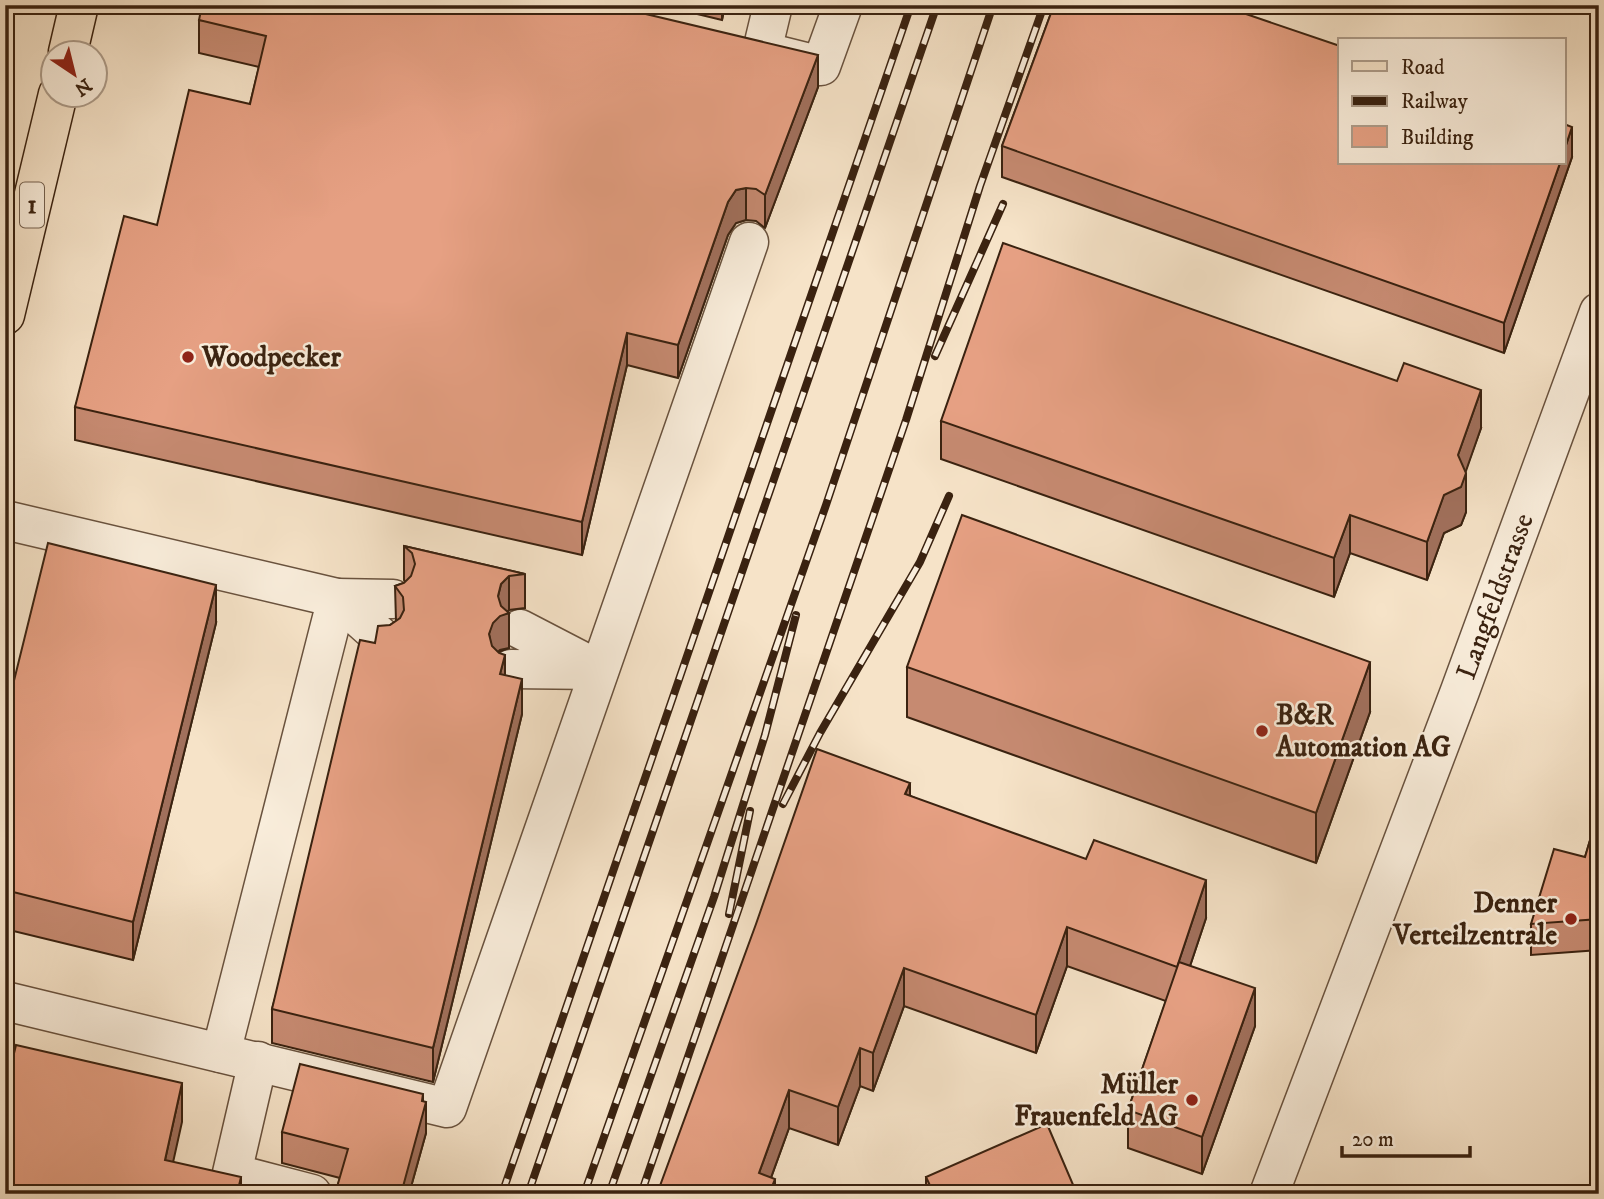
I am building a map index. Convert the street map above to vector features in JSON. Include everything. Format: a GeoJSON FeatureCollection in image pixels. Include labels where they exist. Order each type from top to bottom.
{"type":"FeatureCollection","features":[{"type":"Feature","properties":{"kind":"main road"},"geometry":{"type":"LineString","coordinates":[[71,38],[79,5]]}},
{"type":"Feature","properties":{"kind":"main road","name":"1"},"geometry":{"type":"LineString","coordinates":[[5,315],[55,108]]}},
{"type":"Feature","properties":{"kind":"street"},"geometry":{"type":"LineString","coordinates":[[762,51],[773,5]]}},
{"type":"Feature","properties":{"kind":"street"},"geometry":{"type":"LineString","coordinates":[[722,42],[821,66],[843,5]]}},
{"type":"Feature","properties":{"kind":"street"},"geometry":{"type":"LineString","coordinates":[[5,1000],[447,1108],[749,242]]}},
{"type":"Feature","properties":{"kind":"street","name":"Langfeldstrasse"},"geometry":{"type":"LineString","coordinates":[[1269,1194],[1460,691],[1599,312]]}},
{"type":"Feature","properties":{"kind":"street"},"geometry":{"type":"LineString","coordinates":[[5,520],[337,598],[393,598]]}},
{"type":"Feature","properties":{"kind":"street"},"geometry":{"type":"LineString","coordinates":[[337,598],[383,639]]}},
{"type":"Feature","properties":{"kind":"street"},"geometry":{"type":"LineString","coordinates":[[312,1194],[232,1173],[239,1057],[337,598]]}},
{"type":"Feature","properties":{"kind":"street"},"geometry":{"type":"LineString","coordinates":[[520,628],[599,670]]}},
{"type":"Feature","properties":{"kind":"street"},"geometry":{"type":"LineString","coordinates":[[511,669],[599,670]]}},
{"type":"Feature","properties":{"kind":"building"},"geometry":{"type":"Polygon","coordinates":[[[202,5],[608,5],[818,55],[765,195],[756,189],[746,188],[736,190],[728,202],[678,345],[627,333],[582,522],[75,407],[124,216],[157,225],[189,90],[250,104],[266,36],[199,20],[202,5]]]}},
{"type":"Feature","properties":{"kind":"building"},"geometry":{"type":"Polygon","coordinates":[[[1054,5],[1236,5],[1234,10],[1338,45],[1338,164],[1560,164],[1504,323],[1002,146],[1054,5]]]}},
{"type":"Feature","properties":{"kind":"building"},"geometry":{"type":"Polygon","coordinates":[[[1566,125],[1572,127],[1566,145],[1566,125]]]}},
{"type":"Feature","properties":{"kind":"building"},"geometry":{"type":"Polygon","coordinates":[[[1003,243],[1397,381],[1404,363],[1481,390],[1458,455],[1466,473],[1461,487],[1444,495],[1427,542],[1350,515],[1334,558],[941,421],[1003,243]]]}},
{"type":"Feature","properties":{"kind":"building"},"geometry":{"type":"Polygon","coordinates":[[[962,515],[1370,662],[1316,813],[907,667],[962,515]]]}},
{"type":"Feature","properties":{"kind":"building"},"geometry":{"type":"Polygon","coordinates":[[[48,543],[216,585],[133,922],[5,890],[5,717],[48,543]]]}},
{"type":"Feature","properties":{"kind":"building"},"geometry":{"type":"Polygon","coordinates":[[[404,546],[525,574],[509,576],[501,584],[498,596],[501,606],[509,613],[500,616],[493,623],[489,634],[492,646],[505,655],[500,674],[522,679],[433,1048],[272,1009],[360,640],[375,643],[378,626],[390,625],[400,618],[404,610],[403,597],[395,586],[404,583],[411,576],[415,564],[412,553],[404,546]]]}},
{"type":"Feature","properties":{"kind":"building"},"geometry":{"type":"Polygon","coordinates":[[[817,749],[910,783],[905,794],[1086,859],[1094,840],[1206,880],[1177,967],[1067,927],[1036,1015],[904,968],[873,1053],[860,1048],[838,1107],[789,1090],[759,1173],[775,1179],[769,1194],[657,1194],[756,924],[817,749]]]}},
{"type":"Feature","properties":{"kind":"building"},"geometry":{"type":"Polygon","coordinates":[[[1599,810],[1599,919],[1531,924],[1554,849],[1585,857],[1599,810]]]}},
{"type":"Feature","properties":{"kind":"building"},"geometry":{"type":"Polygon","coordinates":[[[1179,962],[1255,988],[1202,1137],[1128,1110],[1179,962]]]}},
{"type":"Feature","properties":{"kind":"building"},"geometry":{"type":"Polygon","coordinates":[[[16,1045],[182,1083],[165,1160],[241,1177],[237,1194],[5,1194],[5,1091],[16,1045]]]}},
{"type":"Feature","properties":{"kind":"building"},"geometry":{"type":"Polygon","coordinates":[[[300,1064],[423,1094],[422,1101],[426,1102],[401,1194],[383,1191],[382,1194],[335,1194],[348,1149],[282,1132],[300,1064]]]}},
{"type":"Feature","properties":{"kind":"building"},"geometry":{"type":"Polygon","coordinates":[[[1047,1124],[1077,1194],[934,1194],[926,1177],[1047,1124]]]}},
{"type":"Feature","properties":{"kind":"railway"},"geometry":{"type":"LineString","coordinates":[[502,1194],[911,5]]}},
{"type":"Feature","properties":{"kind":"railway"},"geometry":{"type":"LineString","coordinates":[[528,1194],[937,5]]}},
{"type":"Feature","properties":{"kind":"railway"},"geometry":{"type":"LineString","coordinates":[[584,1194],[826,505],[993,5]]}},
{"type":"Feature","properties":{"kind":"railway"},"geometry":{"type":"LineString","coordinates":[[641,1194],[906,420],[980,186],[1044,5]]}},
{"type":"Feature","properties":{"kind":"railway"},"geometry":{"type":"LineString","coordinates":[[935,356],[1003,204]]}},
{"type":"Feature","properties":{"kind":"railway"},"geometry":{"type":"LineString","coordinates":[[783,804],[820,733],[920,562],[949,496]]}},
{"type":"Feature","properties":{"kind":"railway"},"geometry":{"type":"LineString","coordinates":[[609,1194],[714,897],[765,735],[796,615]]}},
{"type":"Feature","properties":{"kind":"railway"},"geometry":{"type":"LineString","coordinates":[[729,914],[750,811]]}},
{"type":"Feature","properties":{"kind":"place","name":"Woodpecker"},"geometry":{"type":"Point","coordinates":[188,357]}},
{"type":"Feature","properties":{"kind":"place","name":"B&R Automation AG"},"geometry":{"type":"Point","coordinates":[1262,731]}},
{"type":"Feature","properties":{"kind":"place","name":"Denner Verteilzentrale"},"geometry":{"type":"Point","coordinates":[1571,919]}},
{"type":"Feature","properties":{"kind":"place","name":"Müller Frauenfeld AG"},"geometry":{"type":"Point","coordinates":[1192,1100]}}]}
